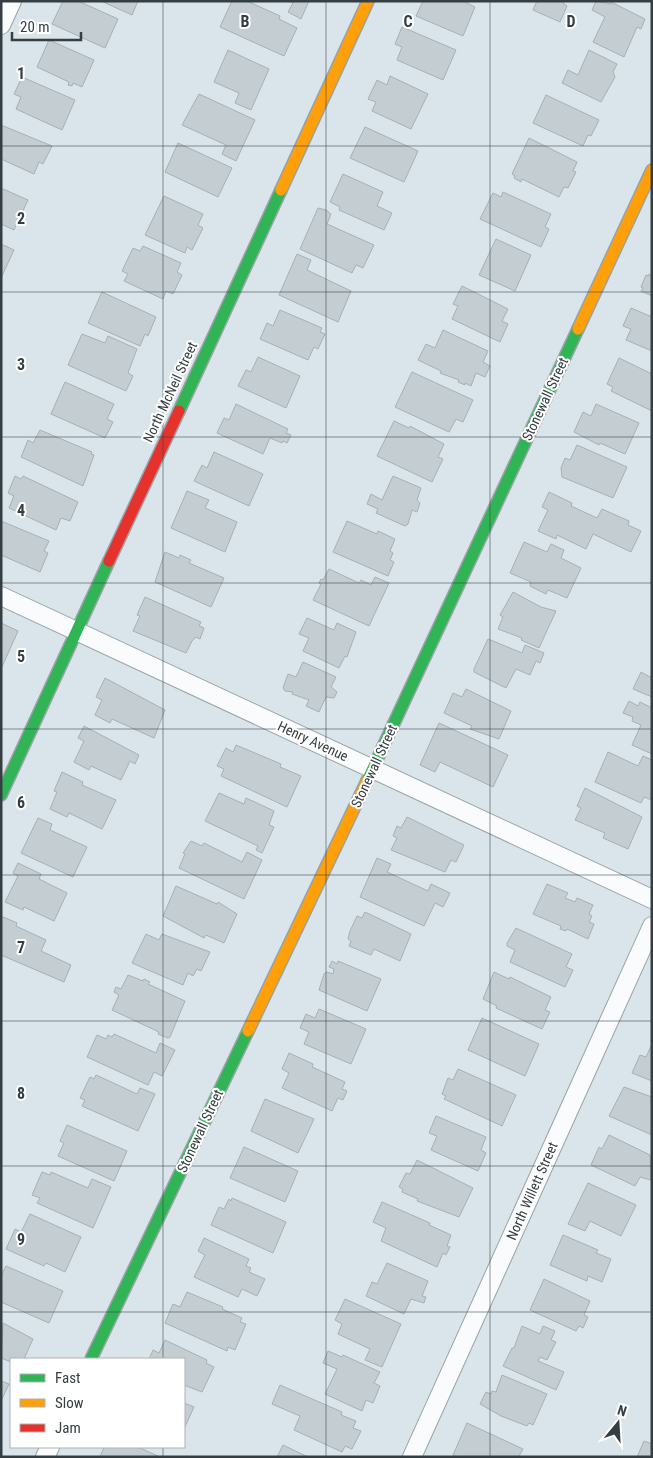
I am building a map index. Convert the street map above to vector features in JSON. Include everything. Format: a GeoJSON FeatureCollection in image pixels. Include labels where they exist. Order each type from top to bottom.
{"type":"FeatureCollection","features":[{"type":"Feature","properties":{"kind":"street"},"geometry":{"type":"LineString","coordinates":[[1,25],[12,1]]}},
{"type":"Feature","properties":{"kind":"street","name":"North McNeil Street"},"geometry":{"type":"LineString","coordinates":[[1,795],[368,1]]}},
{"type":"Feature","properties":{"kind":"street","name":"Stonewall Street"},"geometry":{"type":"LineString","coordinates":[[91,1358],[373,768],[652,170]]}},
{"type":"Feature","properties":{"kind":"street","name":"Henry Avenue"},"geometry":{"type":"LineString","coordinates":[[1,596],[652,899]]}},
{"type":"Feature","properties":{"kind":"street","name":"North Willett Street"},"geometry":{"type":"LineString","coordinates":[[412,1457],[652,926]]}},
{"type":"Feature","properties":{"kind":"building"},"geometry":{"type":"Polygon","coordinates":[[[63,1],[78,1],[118,19],[105,48],[52,24],[63,1]]]}},
{"type":"Feature","properties":{"kind":"building"},"geometry":{"type":"Polygon","coordinates":[[[101,1],[138,1],[132,15],[101,1]]]}},
{"type":"Feature","properties":{"kind":"building"},"geometry":{"type":"Polygon","coordinates":[[[232,1],[247,1],[280,16],[279,19],[297,28],[284,56],[220,27],[232,1]]]}},
{"type":"Feature","properties":{"kind":"building"},"geometry":{"type":"Polygon","coordinates":[[[288,1],[309,1],[301,19],[288,12],[293,3],[288,1]]]}},
{"type":"Feature","properties":{"kind":"building"},"geometry":{"type":"Polygon","coordinates":[[[423,1],[463,1],[475,7],[463,36],[416,16],[423,1]]]}},
{"type":"Feature","properties":{"kind":"building"},"geometry":{"type":"Polygon","coordinates":[[[537,1],[564,1],[563,3],[567,6],[560,22],[533,10],[537,1]]]}},
{"type":"Feature","properties":{"kind":"building"},"geometry":{"type":"Polygon","coordinates":[[[596,1],[611,4],[611,2],[645,19],[641,29],[637,27],[624,57],[593,42],[605,17],[592,10],[596,1]]]}},
{"type":"Feature","properties":{"kind":"building"},"geometry":{"type":"Polygon","coordinates":[[[402,27],[456,50],[443,80],[397,60],[402,47],[395,44],[402,27]]]}},
{"type":"Feature","properties":{"kind":"building"},"geometry":{"type":"Polygon","coordinates":[[[49,40],[94,60],[82,87],[73,83],[72,86],[68,85],[69,82],[37,67],[49,40]]]}},
{"type":"Feature","properties":{"kind":"building"},"geometry":{"type":"Polygon","coordinates":[[[228,50],[269,69],[251,110],[235,103],[239,93],[214,82],[228,50]]]}},
{"type":"Feature","properties":{"kind":"building"},"geometry":{"type":"Polygon","coordinates":[[[589,50],[617,64],[613,72],[615,77],[601,102],[562,83],[568,70],[578,75],[589,50]]]}},
{"type":"Feature","properties":{"kind":"building"},"geometry":{"type":"Polygon","coordinates":[[[390,76],[428,94],[411,129],[372,111],[376,102],[368,99],[377,80],[387,85],[390,76]]]}},
{"type":"Feature","properties":{"kind":"building"},"geometry":{"type":"Polygon","coordinates":[[[22,77],[75,100],[62,130],[16,109],[21,97],[14,94],[22,77]]]}},
{"type":"Feature","properties":{"kind":"building"},"geometry":{"type":"Polygon","coordinates":[[[199,94],[255,120],[236,161],[222,154],[226,145],[182,125],[199,94]]]}},
{"type":"Feature","properties":{"kind":"building"},"geometry":{"type":"Polygon","coordinates":[[[546,95],[599,120],[591,136],[588,135],[583,146],[533,123],[546,95]]]}},
{"type":"Feature","properties":{"kind":"building"},"geometry":{"type":"Polygon","coordinates":[[[1,125],[52,146],[43,164],[39,162],[34,174],[1,159],[1,125]]]}},
{"type":"Feature","properties":{"kind":"building"},"geometry":{"type":"Polygon","coordinates":[[[365,127],[418,151],[404,182],[350,158],[365,127]]]}},
{"type":"Feature","properties":{"kind":"building"},"geometry":{"type":"Polygon","coordinates":[[[529,138],[577,162],[573,171],[576,172],[568,188],[564,187],[559,197],[522,179],[521,182],[514,178],[515,176],[512,174],[529,138]]]}},
{"type":"Feature","properties":{"kind":"building"},"geometry":{"type":"Polygon","coordinates":[[[178,143],[232,168],[218,197],[165,172],[178,143]]]}},
{"type":"Feature","properties":{"kind":"building"},"geometry":{"type":"Polygon","coordinates":[[[343,174],[383,192],[377,206],[392,213],[384,230],[339,210],[340,207],[330,202],[343,174]]]}},
{"type":"Feature","properties":{"kind":"building"},"geometry":{"type":"Polygon","coordinates":[[[1,188],[28,200],[14,230],[1,224],[1,188]]]}},
{"type":"Feature","properties":{"kind":"building"},"geometry":{"type":"Polygon","coordinates":[[[503,192],[551,214],[545,227],[549,229],[541,247],[480,219],[493,193],[501,197],[503,192]]]}},
{"type":"Feature","properties":{"kind":"building"},"geometry":{"type":"Polygon","coordinates":[[[164,196],[203,214],[198,225],[203,228],[192,250],[187,247],[185,253],[145,235],[164,196]]]}},
{"type":"Feature","properties":{"kind":"building"},"geometry":{"type":"Polygon","coordinates":[[[318,208],[326,210],[331,214],[327,224],[374,245],[363,268],[356,265],[352,273],[300,249],[318,208]]]}},
{"type":"Feature","properties":{"kind":"building"},"geometry":{"type":"Polygon","coordinates":[[[496,239],[531,255],[515,291],[479,275],[496,239]]]}},
{"type":"Feature","properties":{"kind":"building"},"geometry":{"type":"Polygon","coordinates":[[[1,244],[14,250],[1,278],[1,244]]]}},
{"type":"Feature","properties":{"kind":"building"},"geometry":{"type":"Polygon","coordinates":[[[143,246],[181,263],[177,272],[182,275],[173,294],[166,291],[163,299],[124,281],[128,274],[122,271],[133,248],[140,251],[143,246]]]}},
{"type":"Feature","properties":{"kind":"building"},"geometry":{"type":"Polygon","coordinates":[[[297,254],[311,260],[307,270],[351,291],[338,322],[279,295],[297,254]]]}},
{"type":"Feature","properties":{"kind":"building"},"geometry":{"type":"Polygon","coordinates":[[[649,274],[652,275],[652,296],[641,291],[646,275],[649,276],[649,274]]]}},
{"type":"Feature","properties":{"kind":"building"},"geometry":{"type":"Polygon","coordinates":[[[462,286],[508,309],[502,321],[508,324],[500,342],[452,319],[458,306],[453,304],[462,286]]]}},
{"type":"Feature","properties":{"kind":"building"},"geometry":{"type":"Polygon","coordinates":[[[102,292],[156,317],[148,336],[145,334],[140,346],[88,323],[102,292]]]}},
{"type":"Feature","properties":{"kind":"building"},"geometry":{"type":"Polygon","coordinates":[[[631,308],[652,317],[652,351],[626,340],[631,329],[623,326],[631,308]]]}},
{"type":"Feature","properties":{"kind":"building"},"geometry":{"type":"Polygon","coordinates":[[[280,310],[322,328],[320,332],[325,334],[318,349],[314,347],[308,360],[260,339],[267,323],[273,326],[280,310]]]}},
{"type":"Feature","properties":{"kind":"building"},"geometry":{"type":"Polygon","coordinates":[[[443,330],[488,351],[483,362],[490,366],[485,377],[476,373],[471,386],[465,383],[465,385],[458,382],[459,380],[440,373],[441,371],[418,360],[426,344],[435,348],[443,330]]]}},
{"type":"Feature","properties":{"kind":"building"},"geometry":{"type":"Polygon","coordinates":[[[82,334],[105,343],[108,336],[137,349],[128,373],[133,376],[126,391],[68,365],[82,334]]]}},
{"type":"Feature","properties":{"kind":"building"},"geometry":{"type":"Polygon","coordinates":[[[258,357],[300,376],[286,408],[238,386],[246,370],[251,372],[258,357]]]}},
{"type":"Feature","properties":{"kind":"building"},"geometry":{"type":"Polygon","coordinates":[[[619,358],[652,374],[652,411],[611,391],[613,387],[607,384],[619,358]]]}},
{"type":"Feature","properties":{"kind":"building"},"geometry":{"type":"Polygon","coordinates":[[[412,372],[473,400],[463,422],[456,419],[449,432],[395,407],[412,372]]]}},
{"type":"Feature","properties":{"kind":"building"},"geometry":{"type":"Polygon","coordinates":[[[65,382],[114,404],[107,419],[113,422],[105,438],[51,414],[65,382]]]}},
{"type":"Feature","properties":{"kind":"building"},"geometry":{"type":"Polygon","coordinates":[[[236,404],[288,429],[286,433],[291,435],[287,443],[270,438],[263,454],[217,433],[224,418],[229,420],[236,404]]]}},
{"type":"Feature","properties":{"kind":"building"},"geometry":{"type":"Polygon","coordinates":[[[596,404],[639,423],[625,454],[600,443],[599,445],[574,432],[583,412],[591,416],[596,404]]]}},
{"type":"Feature","properties":{"kind":"building"},"geometry":{"type":"Polygon","coordinates":[[[394,421],[409,428],[410,426],[444,444],[438,457],[443,459],[432,482],[377,456],[394,421]]]}},
{"type":"Feature","properties":{"kind":"building"},"geometry":{"type":"Polygon","coordinates":[[[40,430],[92,452],[91,454],[94,455],[83,486],[21,457],[28,440],[33,443],[40,430]]]}},
{"type":"Feature","properties":{"kind":"building"},"geometry":{"type":"Polygon","coordinates":[[[577,445],[627,467],[613,498],[562,477],[561,468],[565,458],[570,460],[577,445]]]}},
{"type":"Feature","properties":{"kind":"building"},"geometry":{"type":"Polygon","coordinates":[[[214,452],[263,474],[249,506],[194,481],[202,465],[207,468],[214,452]]]}},
{"type":"Feature","properties":{"kind":"building"},"geometry":{"type":"Polygon","coordinates":[[[15,476],[21,479],[23,476],[78,502],[70,521],[61,518],[56,530],[9,508],[14,496],[8,493],[15,476]]]}},
{"type":"Feature","properties":{"kind":"building"},"geometry":{"type":"Polygon","coordinates":[[[393,476],[421,488],[417,500],[420,503],[417,512],[412,510],[408,524],[405,526],[376,513],[378,509],[367,504],[371,494],[382,500],[393,476]]]}},
{"type":"Feature","properties":{"kind":"building"},"geometry":{"type":"Polygon","coordinates":[[[187,491],[209,500],[205,508],[237,522],[225,552],[171,528],[187,491]]]}},
{"type":"Feature","properties":{"kind":"building"},"geometry":{"type":"Polygon","coordinates":[[[549,492],[572,503],[571,506],[597,518],[602,509],[629,521],[628,525],[641,531],[631,552],[593,534],[586,549],[557,535],[556,539],[538,531],[548,510],[542,507],[549,492]]]}},
{"type":"Feature","properties":{"kind":"building"},"geometry":{"type":"Polygon","coordinates":[[[1,521],[49,541],[44,551],[48,553],[40,572],[1,555],[1,521]]]}},
{"type":"Feature","properties":{"kind":"building"},"geometry":{"type":"Polygon","coordinates":[[[347,521],[377,534],[378,531],[395,539],[390,551],[393,553],[390,560],[394,562],[388,576],[333,552],[347,521]]]}},
{"type":"Feature","properties":{"kind":"building"},"geometry":{"type":"Polygon","coordinates":[[[524,542],[547,552],[551,544],[564,550],[561,558],[581,568],[567,598],[548,590],[546,594],[530,586],[531,582],[510,573],[524,542]]]}},
{"type":"Feature","properties":{"kind":"building"},"geometry":{"type":"Polygon","coordinates":[[[165,552],[179,558],[180,555],[191,560],[189,563],[224,578],[211,607],[155,582],[165,552]]]}},
{"type":"Feature","properties":{"kind":"building"},"geometry":{"type":"Polygon","coordinates":[[[329,569],[359,583],[361,580],[371,585],[375,577],[389,583],[369,626],[313,600],[321,584],[319,583],[321,579],[323,580],[329,569]]]}},
{"type":"Feature","properties":{"kind":"building"},"geometry":{"type":"Polygon","coordinates":[[[513,592],[541,607],[556,611],[539,648],[521,640],[522,638],[498,629],[503,617],[500,615],[513,592]]]}},
{"type":"Feature","properties":{"kind":"building"},"geometry":{"type":"Polygon","coordinates":[[[145,597],[201,622],[199,626],[204,628],[200,639],[196,637],[192,641],[186,653],[133,631],[140,616],[137,615],[145,597]]]}},
{"type":"Feature","properties":{"kind":"building"},"geometry":{"type":"Polygon","coordinates":[[[307,618],[334,630],[337,623],[356,632],[347,657],[345,656],[339,668],[303,651],[309,638],[299,634],[307,618]]]}},
{"type":"Feature","properties":{"kind":"building"},"geometry":{"type":"Polygon","coordinates":[[[1,623],[18,631],[1,669],[1,623]]]}},
{"type":"Feature","properties":{"kind":"building"},"geometry":{"type":"Polygon","coordinates":[[[488,639],[522,653],[525,645],[544,653],[540,663],[536,661],[530,675],[516,669],[506,688],[474,672],[488,639]]]}},
{"type":"Feature","properties":{"kind":"building"},"geometry":{"type":"Polygon","coordinates":[[[303,662],[336,677],[331,687],[337,692],[334,698],[326,697],[319,712],[306,706],[309,700],[292,694],[293,692],[285,691],[283,688],[288,674],[296,677],[303,662]]]}},
{"type":"Feature","properties":{"kind":"building"},"geometry":{"type":"Polygon","coordinates":[[[641,672],[652,678],[652,697],[633,689],[641,672]]]}},
{"type":"Feature","properties":{"kind":"building"},"geometry":{"type":"Polygon","coordinates":[[[105,678],[165,710],[154,738],[112,719],[110,723],[95,715],[102,700],[96,697],[105,678]]]}},
{"type":"Feature","properties":{"kind":"building"},"geometry":{"type":"Polygon","coordinates":[[[466,689],[511,711],[499,739],[470,729],[472,726],[444,713],[453,693],[462,697],[466,689]]]}},
{"type":"Feature","properties":{"kind":"building"},"geometry":{"type":"Polygon","coordinates":[[[629,701],[638,706],[640,702],[652,708],[652,754],[632,745],[641,725],[632,721],[633,717],[623,713],[629,701]]]}},
{"type":"Feature","properties":{"kind":"building"},"geometry":{"type":"Polygon","coordinates":[[[439,723],[508,755],[493,787],[440,762],[435,772],[420,765],[439,723]]]}},
{"type":"Feature","properties":{"kind":"building"},"geometry":{"type":"Polygon","coordinates":[[[84,726],[139,755],[135,764],[130,761],[121,780],[91,766],[89,770],[74,762],[84,741],[78,738],[84,726]]]}},
{"type":"Feature","properties":{"kind":"building"},"geometry":{"type":"Polygon","coordinates":[[[236,745],[281,764],[280,767],[301,776],[287,807],[221,776],[224,769],[217,766],[226,748],[233,752],[236,745]]]}},
{"type":"Feature","properties":{"kind":"building"},"geometry":{"type":"Polygon","coordinates":[[[608,752],[638,766],[643,756],[652,760],[652,800],[644,797],[641,803],[595,782],[608,752]]]}},
{"type":"Feature","properties":{"kind":"building"},"geometry":{"type":"Polygon","coordinates":[[[62,772],[83,782],[82,785],[116,800],[102,829],[69,813],[67,817],[50,809],[57,792],[54,791],[62,772]]]}},
{"type":"Feature","properties":{"kind":"building"},"geometry":{"type":"Polygon","coordinates":[[[585,788],[642,817],[628,849],[603,838],[605,833],[575,820],[581,808],[577,806],[585,788]]]}},
{"type":"Feature","properties":{"kind":"building"},"geometry":{"type":"Polygon","coordinates":[[[219,793],[244,804],[246,798],[274,811],[269,825],[274,827],[262,853],[256,850],[258,846],[205,821],[219,793]]]}},
{"type":"Feature","properties":{"kind":"building"},"geometry":{"type":"Polygon","coordinates":[[[407,817],[464,845],[456,862],[451,860],[445,872],[391,850],[397,838],[393,836],[397,826],[401,828],[407,817]]]}},
{"type":"Feature","properties":{"kind":"building"},"geometry":{"type":"Polygon","coordinates":[[[38,818],[52,824],[50,830],[87,847],[73,877],[21,853],[38,818]]]}},
{"type":"Feature","properties":{"kind":"building"},"geometry":{"type":"Polygon","coordinates":[[[191,841],[202,846],[204,843],[242,862],[247,852],[262,860],[244,899],[179,868],[185,854],[183,853],[191,841]]]}},
{"type":"Feature","properties":{"kind":"building"},"geometry":{"type":"Polygon","coordinates":[[[377,858],[391,864],[387,872],[428,891],[431,884],[450,893],[443,907],[435,903],[424,926],[360,897],[377,858]]]}},
{"type":"Feature","properties":{"kind":"building"},"geometry":{"type":"Polygon","coordinates":[[[18,863],[41,874],[39,879],[67,893],[54,921],[24,907],[23,910],[5,902],[18,876],[13,873],[18,863]]]}},
{"type":"Feature","properties":{"kind":"building"},"geometry":{"type":"Polygon","coordinates":[[[547,884],[568,893],[565,898],[575,902],[577,898],[593,905],[589,914],[592,916],[589,922],[594,924],[588,939],[567,929],[566,931],[560,929],[561,926],[533,914],[547,884]]]}},
{"type":"Feature","properties":{"kind":"building"},"geometry":{"type":"Polygon","coordinates":[[[176,886],[217,904],[218,902],[237,914],[224,943],[206,935],[204,938],[163,916],[176,886]]]}},
{"type":"Feature","properties":{"kind":"building"},"geometry":{"type":"Polygon","coordinates":[[[365,912],[411,934],[400,961],[374,949],[371,955],[349,946],[351,941],[348,939],[350,931],[357,916],[362,918],[365,912]]]}},
{"type":"Feature","properties":{"kind":"building"},"geometry":{"type":"Polygon","coordinates":[[[1,916],[17,923],[16,926],[46,940],[41,951],[71,965],[64,982],[1,955],[1,916]]]}},
{"type":"Feature","properties":{"kind":"building"},"geometry":{"type":"Polygon","coordinates":[[[516,928],[572,954],[566,967],[573,970],[565,987],[510,962],[515,950],[507,946],[507,943],[516,928]]]}},
{"type":"Feature","properties":{"kind":"building"},"geometry":{"type":"Polygon","coordinates":[[[146,934],[159,940],[162,934],[210,952],[201,971],[197,969],[193,976],[188,973],[183,985],[132,963],[146,934]]]}},
{"type":"Feature","properties":{"kind":"building"},"geometry":{"type":"Polygon","coordinates":[[[332,961],[337,964],[338,961],[381,979],[367,1011],[319,990],[324,974],[327,972],[333,974],[334,969],[329,967],[332,961]]]}},
{"type":"Feature","properties":{"kind":"building"},"geometry":{"type":"Polygon","coordinates":[[[494,972],[509,979],[510,977],[551,997],[545,1010],[550,1012],[542,1029],[496,1008],[497,1006],[483,999],[494,972]]]}},
{"type":"Feature","properties":{"kind":"building"},"geometry":{"type":"Polygon","coordinates":[[[128,975],[143,981],[144,979],[150,982],[148,984],[185,1001],[170,1037],[158,1034],[159,1032],[112,1010],[119,995],[114,992],[116,987],[121,989],[128,975]]]}},
{"type":"Feature","properties":{"kind":"building"},"geometry":{"type":"Polygon","coordinates":[[[319,1009],[366,1029],[351,1064],[304,1044],[309,1032],[300,1028],[306,1014],[315,1018],[319,1009]]]}},
{"type":"Feature","properties":{"kind":"building"},"geometry":{"type":"Polygon","coordinates":[[[482,1018],[539,1044],[525,1076],[468,1050],[482,1018]]]}},
{"type":"Feature","properties":{"kind":"building"},"geometry":{"type":"Polygon","coordinates":[[[114,1034],[156,1053],[160,1043],[175,1050],[162,1076],[154,1072],[148,1085],[87,1057],[97,1035],[106,1039],[108,1035],[112,1037],[114,1034]]]}},
{"type":"Feature","properties":{"kind":"building"},"geometry":{"type":"Polygon","coordinates":[[[652,1044],[652,1081],[632,1073],[640,1055],[646,1057],[652,1044]]]}},
{"type":"Feature","properties":{"kind":"building"},"geometry":{"type":"Polygon","coordinates":[[[289,1053],[313,1064],[312,1067],[345,1082],[342,1089],[347,1091],[343,1100],[338,1098],[332,1111],[282,1088],[289,1073],[282,1069],[289,1053]]]}},
{"type":"Feature","properties":{"kind":"building"},"geometry":{"type":"Polygon","coordinates":[[[458,1069],[516,1095],[502,1126],[444,1099],[446,1096],[442,1094],[448,1078],[453,1080],[458,1069]]]}},
{"type":"Feature","properties":{"kind":"building"},"geometry":{"type":"Polygon","coordinates":[[[96,1075],[137,1094],[140,1088],[155,1094],[138,1131],[82,1106],[85,1100],[80,1098],[90,1077],[94,1079],[96,1075]]]}},
{"type":"Feature","properties":{"kind":"building"},"geometry":{"type":"Polygon","coordinates":[[[624,1087],[652,1097],[652,1135],[609,1116],[624,1087]]]}},
{"type":"Feature","properties":{"kind":"building"},"geometry":{"type":"Polygon","coordinates":[[[265,1099],[314,1119],[298,1153],[251,1131],[265,1099]]]}},
{"type":"Feature","properties":{"kind":"building"},"geometry":{"type":"Polygon","coordinates":[[[436,1116],[486,1137],[481,1150],[486,1153],[478,1171],[431,1150],[437,1136],[429,1133],[436,1116]]]}},
{"type":"Feature","properties":{"kind":"building"},"geometry":{"type":"Polygon","coordinates":[[[67,1125],[127,1151],[114,1181],[58,1156],[64,1143],[60,1141],[67,1125]]]}},
{"type":"Feature","properties":{"kind":"building"},"geometry":{"type":"Polygon","coordinates":[[[609,1135],[650,1155],[651,1180],[640,1177],[635,1186],[591,1165],[599,1147],[602,1149],[609,1135]]]}},
{"type":"Feature","properties":{"kind":"building"},"geometry":{"type":"Polygon","coordinates":[[[244,1147],[298,1171],[285,1202],[230,1178],[244,1147]]]}},
{"type":"Feature","properties":{"kind":"building"},"geometry":{"type":"Polygon","coordinates":[[[417,1160],[473,1188],[459,1217],[417,1201],[418,1199],[402,1192],[403,1189],[399,1187],[406,1173],[410,1174],[417,1160]]]}},
{"type":"Feature","properties":{"kind":"building"},"geometry":{"type":"Polygon","coordinates":[[[42,1172],[50,1175],[51,1172],[88,1188],[92,1179],[111,1187],[93,1228],[37,1203],[40,1198],[32,1195],[42,1172]]]}},
{"type":"Feature","properties":{"kind":"building"},"geometry":{"type":"Polygon","coordinates":[[[588,1183],[636,1205],[621,1236],[590,1221],[585,1231],[568,1224],[588,1183]]]}},
{"type":"Feature","properties":{"kind":"building"},"geometry":{"type":"Polygon","coordinates":[[[232,1198],[286,1222],[273,1253],[211,1225],[219,1207],[224,1209],[229,1199],[231,1201],[232,1198]]]}},
{"type":"Feature","properties":{"kind":"building"},"geometry":{"type":"Polygon","coordinates":[[[382,1202],[430,1223],[429,1225],[451,1235],[447,1246],[450,1247],[446,1255],[443,1253],[437,1267],[381,1241],[386,1228],[373,1222],[382,1202]]]}},
{"type":"Feature","properties":{"kind":"building"},"geometry":{"type":"Polygon","coordinates":[[[30,1214],[81,1237],[65,1272],[46,1263],[44,1266],[6,1249],[15,1229],[21,1232],[30,1214]]]}},
{"type":"Feature","properties":{"kind":"building"},"geometry":{"type":"Polygon","coordinates":[[[563,1235],[598,1250],[596,1253],[611,1259],[602,1282],[588,1276],[587,1281],[550,1265],[563,1235]]]}},
{"type":"Feature","properties":{"kind":"building"},"geometry":{"type":"Polygon","coordinates":[[[204,1238],[249,1259],[246,1266],[251,1268],[249,1272],[265,1279],[257,1296],[242,1289],[238,1297],[194,1277],[205,1255],[198,1251],[204,1238]]]}},
{"type":"Feature","properties":{"kind":"building"},"geometry":{"type":"Polygon","coordinates":[[[387,1263],[428,1281],[422,1296],[426,1297],[424,1303],[411,1299],[404,1314],[366,1296],[372,1282],[377,1284],[387,1263]]]}},
{"type":"Feature","properties":{"kind":"building"},"geometry":{"type":"Polygon","coordinates":[[[6,1266],[63,1291],[49,1323],[1,1302],[1,1276],[6,1266]]]}},
{"type":"Feature","properties":{"kind":"building"},"geometry":{"type":"Polygon","coordinates":[[[544,1279],[590,1301],[584,1315],[588,1317],[583,1328],[579,1326],[576,1331],[530,1310],[544,1279]]]}},
{"type":"Feature","properties":{"kind":"building"},"geometry":{"type":"Polygon","coordinates":[[[187,1292],[223,1307],[222,1309],[242,1318],[240,1322],[246,1324],[235,1350],[228,1347],[227,1351],[165,1323],[173,1304],[180,1307],[187,1292]]]}},
{"type":"Feature","properties":{"kind":"building"},"geometry":{"type":"Polygon","coordinates":[[[345,1299],[401,1324],[382,1367],[365,1360],[370,1349],[338,1334],[342,1324],[335,1320],[345,1299]]]}},
{"type":"Feature","properties":{"kind":"building"},"geometry":{"type":"Polygon","coordinates":[[[3,1323],[33,1339],[24,1358],[10,1358],[10,1362],[1,1358],[3,1323]]]}},
{"type":"Feature","properties":{"kind":"building"},"geometry":{"type":"Polygon","coordinates":[[[522,1326],[540,1334],[543,1326],[555,1331],[551,1340],[556,1342],[547,1360],[540,1357],[538,1361],[564,1372],[556,1390],[503,1366],[512,1348],[514,1348],[522,1326]]]}},
{"type":"Feature","properties":{"kind":"building"},"geometry":{"type":"Polygon","coordinates":[[[165,1340],[207,1360],[206,1363],[214,1367],[202,1392],[185,1385],[185,1358],[149,1358],[153,1350],[159,1353],[165,1340]]]}},
{"type":"Feature","properties":{"kind":"building"},"geometry":{"type":"Polygon","coordinates":[[[328,1351],[342,1357],[343,1355],[380,1372],[374,1383],[380,1386],[373,1403],[366,1400],[362,1411],[325,1394],[337,1369],[323,1363],[328,1351]]]}},
{"type":"Feature","properties":{"kind":"building"},"geometry":{"type":"Polygon","coordinates":[[[502,1375],[547,1394],[533,1425],[529,1423],[527,1426],[501,1416],[480,1404],[486,1392],[491,1394],[492,1391],[496,1392],[502,1375]]]}},
{"type":"Feature","properties":{"kind":"building"},"geometry":{"type":"Polygon","coordinates":[[[1,1381],[9,1384],[1,1401],[1,1381]]]}},
{"type":"Feature","properties":{"kind":"building"},"geometry":{"type":"Polygon","coordinates":[[[280,1385],[342,1412],[341,1415],[356,1421],[353,1428],[361,1431],[352,1449],[345,1446],[342,1452],[294,1430],[300,1416],[272,1404],[280,1385]]]}},
{"type":"Feature","properties":{"kind":"building"},"geometry":{"type":"Polygon","coordinates":[[[185,1403],[194,1407],[185,1427],[185,1403]]]}},
{"type":"Feature","properties":{"kind":"building"},"geometry":{"type":"Polygon","coordinates":[[[467,1423],[523,1449],[519,1456],[521,1457],[458,1457],[453,1455],[467,1423]]]}},
{"type":"Feature","properties":{"kind":"building"},"geometry":{"type":"Polygon","coordinates":[[[644,1441],[652,1444],[652,1457],[637,1457],[644,1441]]]}},
{"type":"Feature","properties":{"kind":"building"},"geometry":{"type":"Polygon","coordinates":[[[283,1445],[308,1457],[277,1457],[283,1445]]]}},
{"type":"Feature","properties":{"kind":"building"},"geometry":{"type":"Polygon","coordinates":[[[104,1448],[140,1448],[160,1457],[100,1457],[104,1448]]]}},
{"type":"Feature","properties":{"kind":"traffic: fast"},"geometry":{"type":"LineString","coordinates":[[179,411],[281,190]]}},
{"type":"Feature","properties":{"kind":"traffic: fast"},"geometry":{"type":"LineString","coordinates":[[367,781],[578,329]]}},
{"type":"Feature","properties":{"kind":"traffic: fast"},"geometry":{"type":"LineString","coordinates":[[1,795],[109,561]]}},
{"type":"Feature","properties":{"kind":"traffic: fast"},"geometry":{"type":"LineString","coordinates":[[91,1358],[248,1031]]}},
{"type":"Feature","properties":{"kind":"traffic: slow"},"geometry":{"type":"LineString","coordinates":[[281,190],[368,1]]}},
{"type":"Feature","properties":{"kind":"traffic: slow"},"geometry":{"type":"LineString","coordinates":[[578,329],[652,170]]}},
{"type":"Feature","properties":{"kind":"traffic: slow"},"geometry":{"type":"LineString","coordinates":[[248,1031],[367,781]]}},
{"type":"Feature","properties":{"kind":"traffic: jam"},"geometry":{"type":"LineString","coordinates":[[109,561],[179,411]]}}]}
